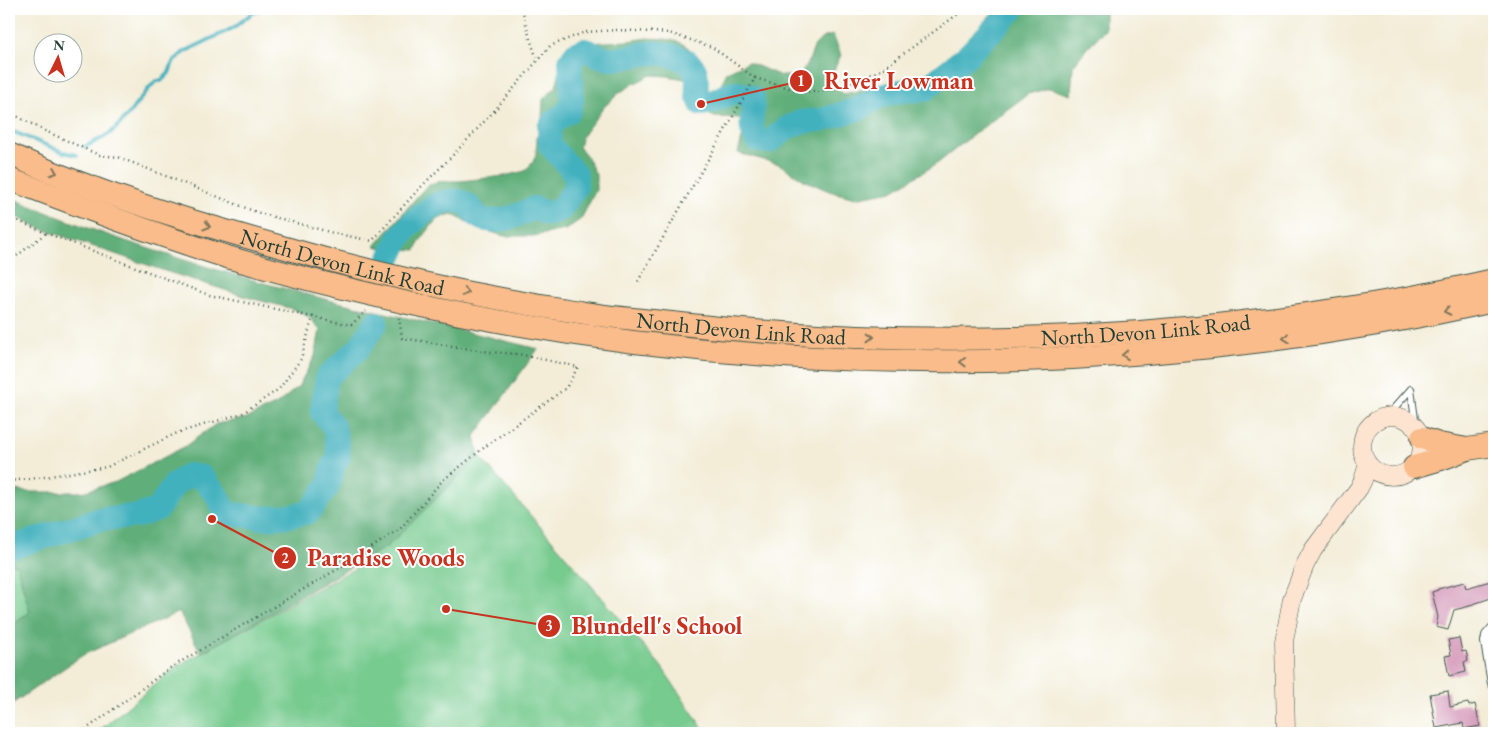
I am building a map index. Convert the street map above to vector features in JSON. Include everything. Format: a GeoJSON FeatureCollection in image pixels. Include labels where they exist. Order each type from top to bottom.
{"type":"FeatureCollection","features":[{"type":"Feature","properties":{"kind":"highway","name":"North Devon Link Road"},"geometry":{"type":"LineString","coordinates":[[9,154],[134,203],[322,259],[441,288],[582,313],[739,330],[830,336],[936,339],[1111,334],[1217,325],[1319,312],[1413,297],[1494,280]]}},
{"type":"Feature","properties":{"kind":"highway","name":"North Devon Link Road"},"geometry":{"type":"LineString","coordinates":[[9,179],[126,223],[224,256],[341,288],[484,319],[579,335],[700,350],[830,359],[934,362],[1023,361],[1117,356],[1204,349],[1301,336],[1383,323],[1488,302]]}},
{"type":"Feature","properties":{"kind":"highway"},"geometry":{"type":"LineString","coordinates":[[1419,432],[1439,444],[1467,449]]}},
{"type":"Feature","properties":{"kind":"highway"},"geometry":{"type":"LineString","coordinates":[[1414,467],[1467,449],[1494,445]]}},
{"type":"Feature","properties":{"kind":"street"},"geometry":{"type":"LineString","coordinates":[[1387,416],[1397,416],[1406,419],[1419,432],[1423,447],[1421,456],[1414,467],[1404,474],[1392,476],[1380,474],[1368,464],[1362,450],[1364,435],[1373,422],[1387,416]]}},
{"type":"Feature","properties":{"kind":"street"},"geometry":{"type":"LineString","coordinates":[[1286,733],[1283,653],[1288,613],[1292,599],[1305,565],[1320,540],[1361,484],[1368,464]]}},
{"type":"Feature","properties":{"kind":"street"},"geometry":{"type":"LineString","coordinates":[[1342,512],[1392,476]]}},
{"type":"Feature","properties":{"kind":"street"},"geometry":{"type":"LineString","coordinates":[[1494,629],[1488,636],[1487,642],[1494,683]]}},
{"type":"Feature","properties":{"kind":"lane"},"geometry":{"type":"LineString","coordinates":[[1387,416],[1411,390],[1419,432]]}},
{"type":"Feature","properties":{"kind":"path"},"geometry":{"type":"LineString","coordinates":[[522,9],[538,62]]}},
{"type":"Feature","properties":{"kind":"path"},"geometry":{"type":"LineString","coordinates":[[9,112],[43,130],[99,155],[118,157],[256,212],[333,233],[372,241],[417,191],[488,118],[550,46],[585,32],[618,30],[669,33],[712,47],[755,78],[804,92],[834,89],[881,70],[965,9]]}},
{"type":"Feature","properties":{"kind":"path"},"geometry":{"type":"LineString","coordinates":[[637,283],[755,78]]}},
{"type":"Feature","properties":{"kind":"path"},"geometry":{"type":"LineString","coordinates":[[9,219],[209,295],[351,324],[368,310]]}},
{"type":"Feature","properties":{"kind":"path"},"geometry":{"type":"LineString","coordinates":[[9,262],[46,233]]}},
{"type":"Feature","properties":{"kind":"path"},"geometry":{"type":"LineString","coordinates":[[9,481],[107,467],[177,433],[242,412],[279,389],[301,359],[313,316]]}},
{"type":"Feature","properties":{"kind":"path"},"geometry":{"type":"LineString","coordinates":[[81,733],[170,668],[348,563],[400,529],[442,481],[486,446],[566,388],[578,368],[518,354],[490,352],[402,338],[399,317]]}},
{"type":"Feature","properties":{"kind":"green space"},"geometry":{"type":"Polygon","coordinates":[[[996,9],[1105,9],[1105,30],[1073,66],[1071,95],[1049,88],[1028,94],[938,163],[892,191],[855,198],[829,191],[804,180],[779,164],[738,153],[744,130],[742,118],[715,117],[710,115],[727,72],[748,62],[781,76],[798,76],[807,65],[815,45],[822,38],[833,35],[841,55],[830,83],[843,94],[925,75],[950,58],[996,9]]]}},
{"type":"Feature","properties":{"kind":"green space"},"geometry":{"type":"Polygon","coordinates":[[[647,38],[670,40],[686,46],[696,56],[706,71],[706,78],[684,79],[651,75],[619,93],[604,107],[582,136],[579,147],[586,155],[596,175],[596,190],[581,219],[565,230],[533,236],[504,236],[481,229],[451,214],[436,220],[420,241],[416,250],[375,246],[430,184],[439,181],[461,181],[504,176],[525,171],[533,162],[536,154],[543,99],[556,87],[562,63],[570,51],[585,43],[629,41],[647,38]]]}},
{"type":"Feature","properties":{"kind":"green space"},"geometry":{"type":"Polygon","coordinates":[[[9,197],[47,213],[126,241],[245,278],[325,299],[538,349],[475,436],[479,456],[388,546],[201,653],[179,612],[83,655],[9,706],[9,628],[30,612],[17,565],[9,563],[9,489],[28,492],[82,492],[116,482],[184,447],[216,424],[247,418],[277,404],[298,387],[315,356],[320,330],[309,317],[293,309],[250,298],[165,271],[39,228],[9,213],[9,197]]]}},
{"type":"Feature","properties":{"kind":"green space"},"geometry":{"type":"Polygon","coordinates":[[[479,456],[661,666],[706,733],[96,733],[177,666],[361,565],[479,456]]]}},
{"type":"Feature","properties":{"kind":"green space"},"geometry":{"type":"Polygon","coordinates":[[[9,563],[17,565],[30,612],[9,628],[9,563]]]}},
{"type":"Feature","properties":{"kind":"building"},"geometry":{"type":"Polygon","coordinates":[[[1494,580],[1494,597],[1454,610],[1448,630],[1436,627],[1438,617],[1432,592],[1464,582],[1466,588],[1494,580]]]}},
{"type":"Feature","properties":{"kind":"building"},"geometry":{"type":"Polygon","coordinates":[[[1459,638],[1462,652],[1466,651],[1468,661],[1464,662],[1466,672],[1449,676],[1445,656],[1451,655],[1448,640],[1459,638]]]}},
{"type":"Feature","properties":{"kind":"building"},"geometry":{"type":"Polygon","coordinates":[[[1448,691],[1450,707],[1468,703],[1469,706],[1475,704],[1480,726],[1464,729],[1463,723],[1436,728],[1430,694],[1448,691]]]}},
{"type":"Feature","properties":{"kind":"waterway"},"geometry":{"type":"LineString","coordinates":[[84,147],[106,136],[116,128],[150,87],[156,81],[161,81],[169,73],[173,62],[184,52],[233,28],[261,9]]}},
{"type":"Feature","properties":{"kind":"waterway"},"geometry":{"type":"LineString","coordinates":[[389,260],[399,239],[411,224],[426,211],[444,202],[462,202],[482,219],[492,221],[510,218],[534,208],[549,214],[561,209],[576,187],[576,175],[550,145],[549,128],[557,119],[569,111],[572,100],[570,61],[576,53],[584,50],[610,59],[647,53],[678,57],[694,68],[697,78],[697,94],[701,104],[715,101],[731,93],[744,94],[753,98],[752,129],[757,140],[769,142],[787,128],[800,122],[821,120],[858,109],[878,97],[901,91],[924,90],[967,56],[1013,9]]}},
{"type":"Feature","properties":{"kind":"waterway"},"geometry":{"type":"LineString","coordinates":[[9,130],[63,152],[77,155]]}},
{"type":"Feature","properties":{"kind":"waterway"},"geometry":{"type":"LineString","coordinates":[[9,543],[13,547],[101,519],[138,516],[158,509],[175,484],[188,475],[202,477],[219,498],[222,507],[230,514],[266,518],[309,512],[328,486],[333,467],[339,456],[333,426],[322,412],[327,377],[359,348],[376,323]]}},
{"type":"Feature","properties":{"kind":"place","name":"River Lowman"},"geometry":{"type":"Point","coordinates":[701,104]}},
{"type":"Feature","properties":{"kind":"place","name":"Paradise Woods"},"geometry":{"type":"Point","coordinates":[212,519]}},
{"type":"Feature","properties":{"kind":"place","name":"Blundell's School"},"geometry":{"type":"Point","coordinates":[446,609]}}]}
